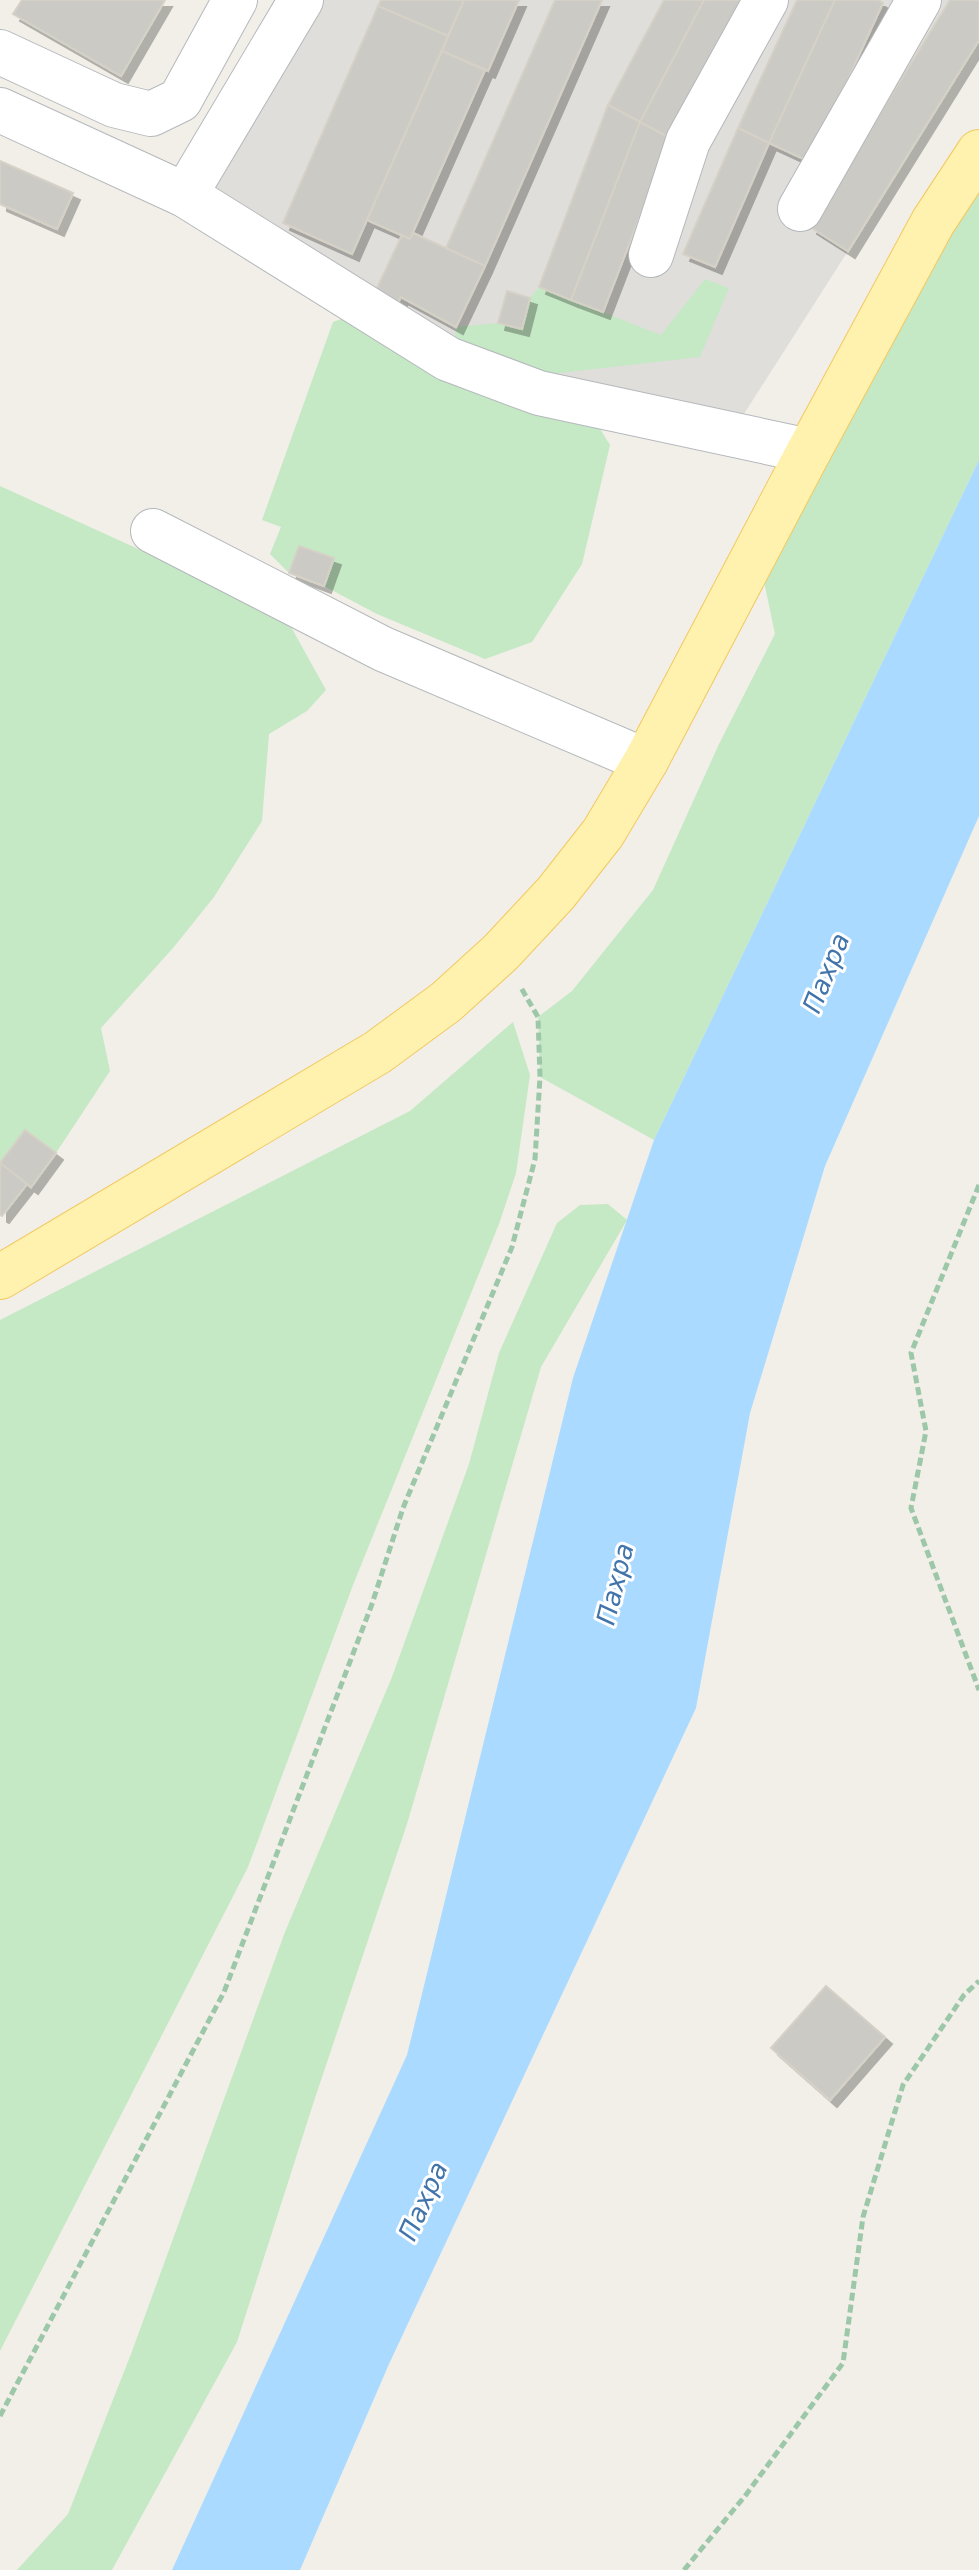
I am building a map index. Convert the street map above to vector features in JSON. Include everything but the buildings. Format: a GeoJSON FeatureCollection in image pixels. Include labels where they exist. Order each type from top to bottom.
{"type":"FeatureCollection","features":[{"type":"Feature","properties":{"kind":"main road"},"geometry":{"type":"LineString","coordinates":[[2,1274],[378,1052],[446,1002],[501,952],[556,893],[603,833],[646,761],[788,446],[979,152]]}},
{"type":"Feature","properties":{"kind":"lane"},"geometry":{"type":"LineString","coordinates":[[0,52],[114,105],[151,114],[180,100],[235,0]]}},
{"type":"Feature","properties":{"kind":"lane"},"geometry":{"type":"LineString","coordinates":[[185,195],[301,0]]}},
{"type":"Feature","properties":{"kind":"lane"},"geometry":{"type":"LineString","coordinates":[[651,255],[688,141],[766,0]]}},
{"type":"Feature","properties":{"kind":"lane"},"geometry":{"type":"LineString","coordinates":[[800,209],[919,0]]}},
{"type":"Feature","properties":{"kind":"lane"},"geometry":{"type":"LineString","coordinates":[[0,110],[185,195],[448,359],[539,393],[788,446]]}},
{"type":"Feature","properties":{"kind":"lane"},"geometry":{"type":"LineString","coordinates":[[715,463],[788,446]]}},
{"type":"Feature","properties":{"kind":"lane"},"geometry":{"type":"LineString","coordinates":[[153,531],[383,649],[646,761]]}},
{"type":"Feature","properties":{"kind":"path"},"geometry":{"type":"LineString","coordinates":[[0,2416],[224,1992],[372,1604],[403,1508],[512,1247],[535,1159],[540,1077],[538,1017],[501,952]]}},
{"type":"Feature","properties":{"kind":"path"},"geometry":{"type":"LineString","coordinates":[[979,1185],[911,1353],[926,1431],[911,1508],[979,1690]]}},
{"type":"Feature","properties":{"kind":"path"},"geometry":{"type":"LineString","coordinates":[[684,2570],[754,2484],[843,2363],[863,2217],[903,2085],[964,1995],[979,1981]]}},
{"type":"Feature","properties":{"kind":"shaded area"},"geometry":{"type":"Polygon","coordinates":[[[274,0],[979,0],[848,251],[742,417],[542,375],[455,341],[181,169],[274,0]]]}},
{"type":"Feature","properties":{"kind":"green space"},"geometry":{"type":"Polygon","coordinates":[[[979,152],[979,460],[654,1140],[540,1077],[538,1017],[572,991],[653,890],[719,744],[775,634],[757,548],[979,152]]]}},
{"type":"Feature","properties":{"kind":"green space"},"geometry":{"type":"Polygon","coordinates":[[[705,279],[729,288],[700,357],[542,375],[455,341],[456,327],[498,323],[521,329],[530,298],[539,287],[661,335],[705,279]]]}},
{"type":"Feature","properties":{"kind":"green space"},"geometry":{"type":"Polygon","coordinates":[[[344,318],[597,424],[610,445],[582,564],[532,642],[485,659],[377,614],[324,586],[334,558],[299,546],[289,573],[270,554],[281,527],[262,520],[333,322],[344,318]]]}},
{"type":"Feature","properties":{"kind":"green space"},"geometry":{"type":"Polygon","coordinates":[[[0,486],[285,616],[326,690],[307,711],[269,734],[262,821],[214,897],[101,1028],[110,1071],[56,1153],[25,1130],[0,1163],[0,486]]]}},
{"type":"Feature","properties":{"kind":"green space"},"geometry":{"type":"Polygon","coordinates":[[[513,1022],[530,1075],[516,1173],[499,1224],[353,1585],[248,1867],[0,2351],[0,1320],[410,1111],[513,1022]]]}},
{"type":"Feature","properties":{"kind":"green space"},"geometry":{"type":"Polygon","coordinates":[[[608,1204],[627,1220],[541,1367],[407,1824],[237,2342],[112,2570],[17,2570],[68,2514],[131,2354],[285,1932],[392,1677],[469,1464],[499,1353],[557,1223],[580,1205],[608,1204]]]}},
{"type":"Feature","properties":{"kind":"water","name":"Пахра"},"geometry":{"type":"Polygon","coordinates":[[[979,460],[979,816],[825,1166],[750,1413],[696,1708],[389,2364],[300,2570],[172,2570],[407,2055],[573,1378],[654,1140],[979,460]]]}}]}
